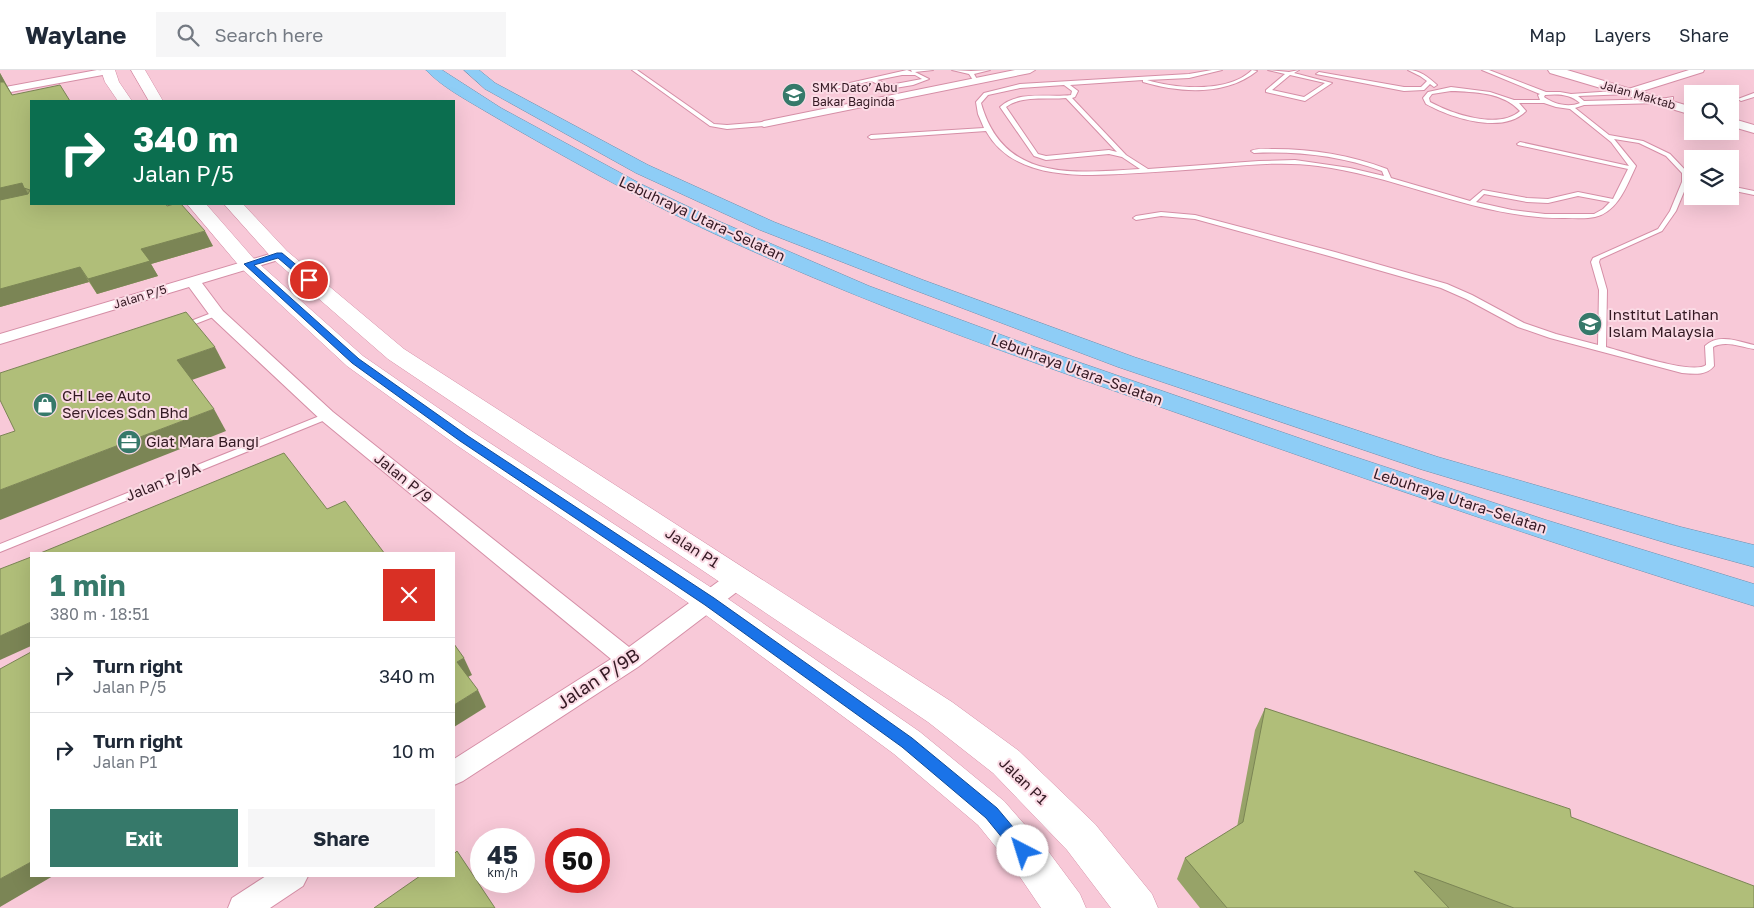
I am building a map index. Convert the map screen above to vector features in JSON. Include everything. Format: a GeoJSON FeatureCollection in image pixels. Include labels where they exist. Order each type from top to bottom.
{"type":"FeatureCollection","features":[{"type":"Feature","properties":{"kind":"highway","name":"Lebuhraya Utara–Selatan"},"geometry":{"type":"LineString","coordinates":[[433,70],[462,92],[612,177],[732,236],[890,302],[1096,377],[1426,490],[1673,571],[1754,595]]}},
{"type":"Feature","properties":{"kind":"highway","name":"Lebuhraya Utara–Selatan"},"geometry":{"type":"LineString","coordinates":[[471,70],[490,86],[642,169],[767,226],[916,284],[1126,362],[1430,463],[1680,537],[1754,556]]}},
{"type":"Feature","properties":{"kind":"main road"},"geometry":{"type":"LineString","coordinates":[[108,70],[112,82],[124,100]]}},
{"type":"Feature","properties":{"kind":"main road"},"geometry":{"type":"LineString","coordinates":[[138,70],[155,100]]}},
{"type":"Feature","properties":{"kind":"main road"},"geometry":{"type":"LineString","coordinates":[[197,205],[248,264],[355,361],[464,438],[710,602],[907,743],[991,813],[1034,864],[1065,908]]}},
{"type":"Feature","properties":{"kind":"main road","name":"Jalan P1"},"geometry":{"type":"LineString","coordinates":[[234,205],[280,255],[396,354],[940,712],[1006,762],[1081,836],[1136,908]]}},
{"type":"Feature","properties":{"kind":"street"},"geometry":{"type":"LineString","coordinates":[[0,91],[108,70]]}},
{"type":"Feature","properties":{"kind":"street"},"geometry":{"type":"LineString","coordinates":[[764,124],[973,77],[1030,70]]}},
{"type":"Feature","properties":{"kind":"street","name":"Jalan Maktab"},"geometry":{"type":"LineString","coordinates":[[1554,70],[1634,90]]}},
{"type":"Feature","properties":{"kind":"street","name":"Jalan Maktab"},"geometry":{"type":"LineString","coordinates":[[1573,70],[1684,108]]}},
{"type":"Feature","properties":{"kind":"street"},"geometry":{"type":"LineString","coordinates":[[1634,90],[1700,70]]}},
{"type":"Feature","properties":{"kind":"street","name":"Jalan Maktab"},"geometry":{"type":"LineString","coordinates":[[1666,100],[1684,103]]}},
{"type":"Feature","properties":{"kind":"street"},"geometry":{"type":"LineString","coordinates":[[1739,118],[1754,122]]}},
{"type":"Feature","properties":{"kind":"street"},"geometry":{"type":"LineString","coordinates":[[1739,125],[1754,129]]}},
{"type":"Feature","properties":{"kind":"street","name":"Jalan P/5"},"geometry":{"type":"LineString","coordinates":[[0,339],[280,255]]}},
{"type":"Feature","properties":{"kind":"street","name":"Jalan P/9"},"geometry":{"type":"LineString","coordinates":[[192,281],[217,314],[327,416],[629,660]]}},
{"type":"Feature","properties":{"kind":"street","name":"Jalan P/9B"},"geometry":{"type":"LineString","coordinates":[[455,772],[629,660],[710,602],[738,579]]}},
{"type":"Feature","properties":{"kind":"street"},"geometry":{"type":"LineString","coordinates":[[244,908],[291,877]]}},
{"type":"Feature","properties":{"kind":"lane"},"geometry":{"type":"LineString","coordinates":[[634,70],[712,125],[727,127],[764,124]]}},
{"type":"Feature","properties":{"kind":"lane"},"geometry":{"type":"LineString","coordinates":[[835,87],[905,72],[931,70]]}},
{"type":"Feature","properties":{"kind":"lane"},"geometry":{"type":"LineString","coordinates":[[954,70],[973,77],[988,70]]}},
{"type":"Feature","properties":{"kind":"lane"},"geometry":{"type":"LineString","coordinates":[[1197,70],[1206,74]]}},
{"type":"Feature","properties":{"kind":"lane"},"geometry":{"type":"LineString","coordinates":[[1220,70],[1206,74],[1020,86],[986,94],[978,103],[982,122],[999,146],[1018,161],[1035,167],[1097,173],[1267,162],[1319,164],[1532,215],[1567,217],[1599,215],[1611,207],[1633,166],[1607,136],[1571,106]]}},
{"type":"Feature","properties":{"kind":"lane"},"geometry":{"type":"LineString","coordinates":[[1140,79],[1158,86],[1194,89],[1221,85],[1247,77],[1254,70]]}},
{"type":"Feature","properties":{"kind":"lane"},"geometry":{"type":"LineString","coordinates":[[1270,70],[1290,74],[1297,75],[1329,83],[1305,99],[1268,92],[1290,74],[1297,70]]}},
{"type":"Feature","properties":{"kind":"lane"},"geometry":{"type":"LineString","coordinates":[[1301,70],[1404,89],[1422,89],[1430,81]]}},
{"type":"Feature","properties":{"kind":"lane"},"geometry":{"type":"LineString","coordinates":[[1410,70],[1430,81],[1438,91]]}},
{"type":"Feature","properties":{"kind":"lane"},"geometry":{"type":"LineString","coordinates":[[1484,70],[1546,94],[1568,95],[1634,90]]}},
{"type":"Feature","properties":{"kind":"lane"},"geometry":{"type":"LineString","coordinates":[[871,79],[889,87],[926,79],[916,74],[905,72]]}},
{"type":"Feature","properties":{"kind":"lane"},"geometry":{"type":"LineString","coordinates":[[1065,83],[1074,91],[1073,96],[1020,99],[1007,101],[1003,106],[1036,155],[1046,158],[1109,152],[1124,156]]}},
{"type":"Feature","properties":{"kind":"lane"},"geometry":{"type":"LineString","coordinates":[[1466,90],[1483,92],[1513,102],[1520,106],[1523,111],[1520,116],[1498,120],[1464,117],[1448,113],[1428,103],[1426,98],[1438,91],[1466,90]]}},
{"type":"Feature","properties":{"kind":"lane"},"geometry":{"type":"LineString","coordinates":[[1544,100],[1540,96],[1546,94]]}},
{"type":"Feature","properties":{"kind":"lane"},"geometry":{"type":"LineString","coordinates":[[1568,95],[1582,100],[1584,103]]}},
{"type":"Feature","properties":{"kind":"lane"},"geometry":{"type":"LineString","coordinates":[[1754,95],[1741,99],[1754,102]]}},
{"type":"Feature","properties":{"kind":"lane"},"geometry":{"type":"LineString","coordinates":[[1068,97],[1124,156],[1147,171]]}},
{"type":"Feature","properties":{"kind":"lane"},"geometry":{"type":"LineString","coordinates":[[1513,102],[1544,100],[1554,104],[1571,106],[1584,103],[1666,100]]}},
{"type":"Feature","properties":{"kind":"lane"},"geometry":{"type":"LineString","coordinates":[[871,137],[987,129]]}},
{"type":"Feature","properties":{"kind":"lane"},"geometry":{"type":"LineString","coordinates":[[1607,136],[1641,142],[1668,155],[1684,172]]}},
{"type":"Feature","properties":{"kind":"lane"},"geometry":{"type":"LineString","coordinates":[[1520,144],[1632,168]]}},
{"type":"Feature","properties":{"kind":"lane"},"geometry":{"type":"LineString","coordinates":[[1254,151],[1295,151],[1366,162],[1385,170],[1389,180]]}},
{"type":"Feature","properties":{"kind":"lane"},"geometry":{"type":"LineString","coordinates":[[1602,350],[1603,290],[1595,262],[1597,258],[1660,230],[1673,211],[1684,184]]}},
{"type":"Feature","properties":{"kind":"lane"},"geometry":{"type":"LineString","coordinates":[[1739,190],[1754,193]]}},
{"type":"Feature","properties":{"kind":"lane"},"geometry":{"type":"LineString","coordinates":[[1472,202],[1483,192],[1528,200],[1548,201],[1578,194],[1614,201]]}},
{"type":"Feature","properties":{"kind":"lane"},"geometry":{"type":"LineString","coordinates":[[1136,218],[1161,214],[1194,217],[1444,286],[1469,297],[1521,326],[1602,350],[1692,371],[1701,371],[1710,366],[1709,346],[1713,343],[1725,342],[1754,347]]}},
{"type":"Feature","properties":{"kind":"lane"},"geometry":{"type":"LineString","coordinates":[[170,330],[217,314]]}},
{"type":"Feature","properties":{"kind":"lane","name":"Jalan P/9A"},"geometry":{"type":"LineString","coordinates":[[0,548],[327,416]]}},
{"type":"Feature","properties":{"kind":"building"},"geometry":{"type":"Polygon","coordinates":[[[0,82],[4,82],[12,95],[60,85],[69,100],[30,100],[30,190],[24,188],[22,183],[0,188],[0,82]]]}},
{"type":"Feature","properties":{"kind":"building"},"geometry":{"type":"Polygon","coordinates":[[[30,190],[30,205],[182,205],[205,231],[141,249],[150,261],[88,279],[80,267],[0,289],[0,200],[28,194],[30,190]]]}},
{"type":"Feature","properties":{"kind":"building"},"geometry":{"type":"Polygon","coordinates":[[[186,312],[215,347],[177,360],[214,409],[0,490],[0,436],[15,431],[0,400],[0,373],[186,312]]]}},
{"type":"Feature","properties":{"kind":"building"},"geometry":{"type":"Polygon","coordinates":[[[284,453],[327,509],[345,501],[383,552],[43,552],[284,453]]]}},
{"type":"Feature","properties":{"kind":"building"},"geometry":{"type":"Polygon","coordinates":[[[30,557],[30,622],[0,636],[0,569],[30,557]]]}},
{"type":"Feature","properties":{"kind":"building"},"geometry":{"type":"Polygon","coordinates":[[[455,645],[464,658],[457,662],[478,690],[455,704],[455,645]]]}},
{"type":"Feature","properties":{"kind":"building"},"geometry":{"type":"Polygon","coordinates":[[[30,653],[30,863],[0,879],[0,669],[30,653]]]}},
{"type":"Feature","properties":{"kind":"building"},"geometry":{"type":"Polygon","coordinates":[[[1265,708],[1570,809],[1571,817],[1754,886],[1754,908],[1514,908],[1414,871],[1449,908],[1227,908],[1185,858],[1243,822],[1265,708]]]}},
{"type":"Feature","properties":{"kind":"building"},"geometry":{"type":"Polygon","coordinates":[[[457,851],[470,870],[470,893],[485,893],[495,908],[374,908],[419,877],[455,877],[455,853],[457,851]]]}},
{"type":"Feature","properties":{"kind":"place","name":"SMK Dato’ Abu Bakar Baginda"},"geometry":{"type":"Point","coordinates":[794,95]}},
{"type":"Feature","properties":{"kind":"place","name":"Institut Latihan Islam Malaysia"},"geometry":{"type":"Point","coordinates":[1590,324]}},
{"type":"Feature","properties":{"kind":"place","name":"CH Lee Auto Services Sdn Bhd"},"geometry":{"type":"Point","coordinates":[45,405]}},
{"type":"Feature","properties":{"kind":"place","name":"Giat Mara Bangi"},"geometry":{"type":"Point","coordinates":[129,442]}},
{"type":"Feature","properties":{"kind":"route"},"geometry":{"type":"LineString","coordinates":[[309,280],[280,255],[248,264],[355,361],[464,438],[710,602],[907,743],[991,813],[1023,851]]}}]}
